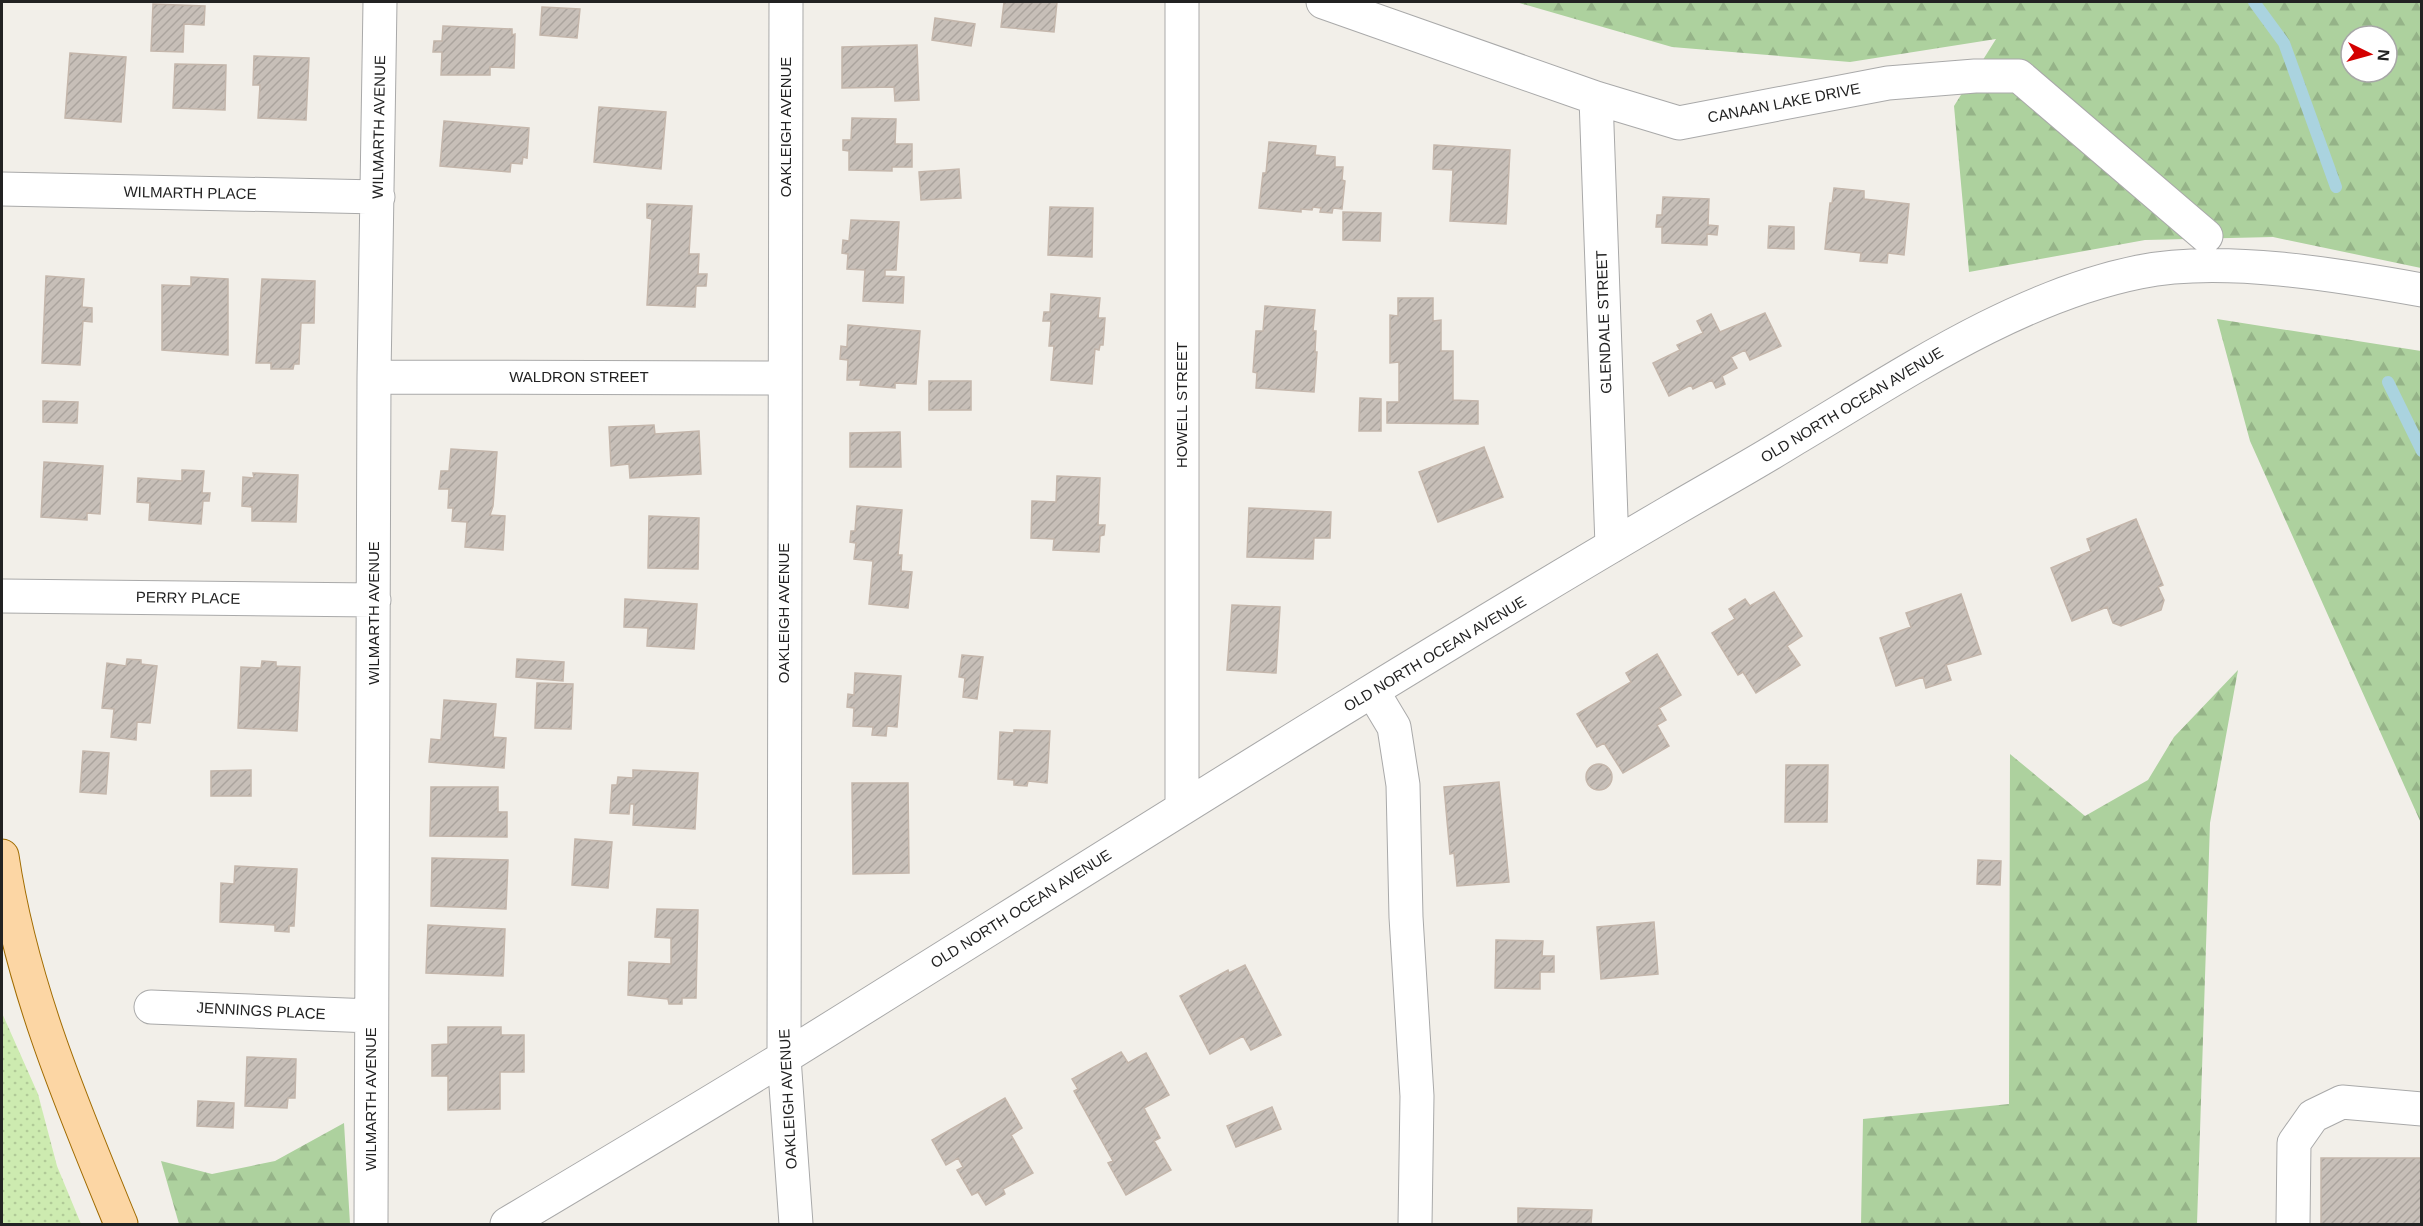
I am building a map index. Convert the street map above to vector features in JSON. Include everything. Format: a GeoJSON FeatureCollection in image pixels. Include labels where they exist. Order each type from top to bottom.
{"type":"FeatureCollection","features":[{"type":"Feature","properties":{"kind":"main road"},"geometry":{"type":"LineString","coordinates":[[2,856],[23,958],[52,1052],[121,1224]]}},
{"type":"Feature","properties":{"kind":"street","name":"WILMARTH AVENUE"},"geometry":{"type":"LineString","coordinates":[[371,1224],[374,377],[380,2]]}},
{"type":"Feature","properties":{"kind":"street","name":"OAKLEIGH AVENUE"},"geometry":{"type":"LineString","coordinates":[[786,2],[784,1058],[796,1224]]}},
{"type":"Feature","properties":{"kind":"street","name":"HOWELL STREET"},"geometry":{"type":"LineString","coordinates":[[1182,2],[1182,807]]}},
{"type":"Feature","properties":{"kind":"street","name":"CANAAN LAKE DRIVE"},"geometry":{"type":"LineString","coordinates":[[1323,2],[1596,98],[1679,123],[1888,83],[1975,76],[2019,76],[2206,236]]}},
{"type":"Feature","properties":{"kind":"street","name":"GLENDALE STREET"},"geometry":{"type":"LineString","coordinates":[[1596,98],[1612,546]]}},
{"type":"Feature","properties":{"kind":"street","name":"WILMARTH PLACE"},"geometry":{"type":"LineString","coordinates":[[2,189],[378,197]]}},
{"type":"Feature","properties":{"kind":"street","name":"OLD NORTH OCEAN AVENUE"},"geometry":{"type":"LineString","coordinates":[[507,1224],[784,1058],[1182,807],[1612,546],[1926,359],[2005,320],[2053,299],[2141,271],[2196,266],[2305,273],[2421,290]]}},
{"type":"Feature","properties":{"kind":"street","name":"WALDRON STREET"},"geometry":{"type":"LineString","coordinates":[[374,377],[785,378]]}},
{"type":"Feature","properties":{"kind":"street","name":"PERRY PLACE"},"geometry":{"type":"LineString","coordinates":[[2,596],[374,600]]}},
{"type":"Feature","properties":{"kind":"street"},"geometry":{"type":"LineString","coordinates":[[1373,692],[1394,727],[1403,785],[1406,917],[1417,1096],[1415,1224]]}},
{"type":"Feature","properties":{"kind":"street","name":"JENNINGS PLACE"},"geometry":{"type":"LineString","coordinates":[[151,1007],[371,1016]]}},
{"type":"Feature","properties":{"kind":"street"},"geometry":{"type":"LineString","coordinates":[[2293,1224],[2294,1143],[2313,1116],[2342,1102],[2421,1109]]}},
{"type":"Feature","properties":{"kind":"green space"},"geometry":{"type":"Polygon","coordinates":[[[1516,2],[2421,2],[2421,268],[2273,237],[2145,240],[1969,272],[1954,106],[1996,39],[1850,62],[1672,47],[1516,2]]]}},
{"type":"Feature","properties":{"kind":"green space"},"geometry":{"type":"Polygon","coordinates":[[[2217,319],[2421,351],[2421,823],[2250,441],[2217,319]]]}},
{"type":"Feature","properties":{"kind":"green space"},"geometry":{"type":"Polygon","coordinates":[[[2238,670],[2210,823],[2197,1224],[1861,1224],[1863,1119],[2009,1104],[2010,754],[2085,816],[2148,780],[2174,737],[2238,670]]]}},
{"type":"Feature","properties":{"kind":"green space"},"geometry":{"type":"Polygon","coordinates":[[[2,1013],[38,1094],[57,1166],[81,1224],[2,1224],[2,1013]]]}},
{"type":"Feature","properties":{"kind":"green space"},"geometry":{"type":"Polygon","coordinates":[[[344,1123],[350,1224],[179,1224],[161,1161],[212,1174],[275,1161],[344,1123]]]}},
{"type":"Feature","properties":{"kind":"building"},"geometry":{"type":"Polygon","coordinates":[[[1004,2],[1057,2],[1054,32],[1001,27],[1004,2]]]}},
{"type":"Feature","properties":{"kind":"building"},"geometry":{"type":"Polygon","coordinates":[[[153,4],[205,6],[204,25],[184,24],[183,52],[151,51],[153,4]]]}},
{"type":"Feature","properties":{"kind":"building"},"geometry":{"type":"Polygon","coordinates":[[[542,7],[580,9],[577,38],[540,35],[542,7]]]}},
{"type":"Feature","properties":{"kind":"building"},"geometry":{"type":"Polygon","coordinates":[[[935,18],[975,24],[971,46],[932,40],[935,18]]]}},
{"type":"Feature","properties":{"kind":"building"},"geometry":{"type":"Polygon","coordinates":[[[443,26],[512,29],[512,35],[515,34],[514,68],[490,67],[490,75],[441,75],[442,52],[433,52],[434,41],[442,41],[443,26]]]}},
{"type":"Feature","properties":{"kind":"building"},"geometry":{"type":"Polygon","coordinates":[[[917,45],[919,100],[895,101],[894,87],[842,88],[842,47],[917,45]]]}},
{"type":"Feature","properties":{"kind":"building"},"geometry":{"type":"Polygon","coordinates":[[[70,53],[126,57],[121,122],[65,118],[70,53]]]}},
{"type":"Feature","properties":{"kind":"building"},"geometry":{"type":"Polygon","coordinates":[[[254,56],[309,58],[306,120],[258,118],[260,85],[253,85],[254,56]]]}},
{"type":"Feature","properties":{"kind":"building"},"geometry":{"type":"Polygon","coordinates":[[[175,64],[226,65],[225,110],[173,108],[175,64]]]}},
{"type":"Feature","properties":{"kind":"building"},"geometry":{"type":"Polygon","coordinates":[[[599,107],[666,112],[661,169],[594,162],[599,107]]]}},
{"type":"Feature","properties":{"kind":"building"},"geometry":{"type":"Polygon","coordinates":[[[852,118],[896,119],[895,144],[912,144],[912,167],[892,167],[892,171],[849,170],[849,151],[843,150],[843,140],[851,140],[852,118]]]}},
{"type":"Feature","properties":{"kind":"building"},"geometry":{"type":"Polygon","coordinates":[[[444,121],[529,128],[527,158],[523,157],[522,164],[511,163],[510,172],[440,166],[444,121]]]}},
{"type":"Feature","properties":{"kind":"building"},"geometry":{"type":"Polygon","coordinates":[[[1269,142],[1316,146],[1315,155],[1335,157],[1335,167],[1343,167],[1342,180],[1345,181],[1342,209],[1333,208],[1332,213],[1320,212],[1321,208],[1313,207],[1312,210],[1301,209],[1301,212],[1259,208],[1269,142]]]}},
{"type":"Feature","properties":{"kind":"building"},"geometry":{"type":"Polygon","coordinates":[[[1434,145],[1510,150],[1506,224],[1450,221],[1453,170],[1433,169],[1434,145]]]}},
{"type":"Feature","properties":{"kind":"building"},"geometry":{"type":"Polygon","coordinates":[[[959,169],[961,198],[921,200],[919,172],[959,169]]]}},
{"type":"Feature","properties":{"kind":"building"},"geometry":{"type":"Polygon","coordinates":[[[1834,188],[1864,191],[1864,199],[1909,204],[1904,255],[1888,253],[1887,263],[1860,261],[1861,253],[1825,249],[1834,188]]]}},
{"type":"Feature","properties":{"kind":"building"},"geometry":{"type":"Polygon","coordinates":[[[1663,197],[1709,199],[1708,225],[1718,226],[1717,235],[1707,234],[1707,245],[1662,243],[1662,227],[1656,227],[1657,215],[1662,215],[1663,197]]]}},
{"type":"Feature","properties":{"kind":"building"},"geometry":{"type":"Polygon","coordinates":[[[647,204],[692,206],[689,254],[699,254],[698,274],[707,274],[706,286],[696,286],[695,307],[647,305],[652,219],[647,218],[647,204]]]}},
{"type":"Feature","properties":{"kind":"building"},"geometry":{"type":"Polygon","coordinates":[[[1050,207],[1093,208],[1092,257],[1048,255],[1050,207]]]}},
{"type":"Feature","properties":{"kind":"building"},"geometry":{"type":"Polygon","coordinates":[[[1343,212],[1381,213],[1380,241],[1343,240],[1343,212]]]}},
{"type":"Feature","properties":{"kind":"building"},"geometry":{"type":"Polygon","coordinates":[[[851,220],[899,222],[896,270],[885,270],[885,276],[904,277],[903,303],[863,301],[865,270],[847,269],[848,254],[842,253],[843,240],[849,241],[851,220]]]}},
{"type":"Feature","properties":{"kind":"building"},"geometry":{"type":"Polygon","coordinates":[[[1769,226],[1794,227],[1794,249],[1768,248],[1769,226]]]}},
{"type":"Feature","properties":{"kind":"building"},"geometry":{"type":"Polygon","coordinates":[[[46,276],[84,279],[82,307],[92,308],[92,322],[83,321],[80,365],[42,363],[46,276]]]}},
{"type":"Feature","properties":{"kind":"building"},"geometry":{"type":"Polygon","coordinates":[[[191,277],[228,279],[228,355],[162,350],[162,285],[191,286],[191,277]]]}},
{"type":"Feature","properties":{"kind":"building"},"geometry":{"type":"Polygon","coordinates":[[[262,279],[315,281],[314,323],[301,323],[299,364],[294,364],[293,369],[271,369],[271,363],[256,363],[262,279]]]}},
{"type":"Feature","properties":{"kind":"building"},"geometry":{"type":"Polygon","coordinates":[[[1051,294],[1100,298],[1098,318],[1105,318],[1103,345],[1100,345],[1099,350],[1095,349],[1092,384],[1051,380],[1054,346],[1049,346],[1051,321],[1043,321],[1044,312],[1050,312],[1051,294]]]}},
{"type":"Feature","properties":{"kind":"building"},"geometry":{"type":"Polygon","coordinates":[[[1398,298],[1433,298],[1433,321],[1441,320],[1441,351],[1453,351],[1453,400],[1478,401],[1478,424],[1387,423],[1387,402],[1399,402],[1399,362],[1390,363],[1390,315],[1398,316],[1398,298]]]}},
{"type":"Feature","properties":{"kind":"building"},"geometry":{"type":"Polygon","coordinates":[[[1265,306],[1315,310],[1313,331],[1316,331],[1315,352],[1317,352],[1314,392],[1256,388],[1257,373],[1253,372],[1256,331],[1263,331],[1265,306]]]}},
{"type":"Feature","properties":{"kind":"building"},"geometry":{"type":"Polygon","coordinates":[[[1765,313],[1781,346],[1750,360],[1745,350],[1731,357],[1737,368],[1722,376],[1725,384],[1716,388],[1712,380],[1693,389],[1691,385],[1669,396],[1653,363],[1680,350],[1677,345],[1703,333],[1697,321],[1711,314],[1720,332],[1765,313]]]}},
{"type":"Feature","properties":{"kind":"building"},"geometry":{"type":"Polygon","coordinates":[[[848,325],[920,331],[916,384],[895,383],[895,388],[860,385],[861,380],[847,380],[848,360],[840,359],[841,346],[847,347],[848,325]]]}},
{"type":"Feature","properties":{"kind":"building"},"geometry":{"type":"Polygon","coordinates":[[[929,381],[971,381],[971,410],[929,410],[929,381]]]}},
{"type":"Feature","properties":{"kind":"building"},"geometry":{"type":"Polygon","coordinates":[[[1360,398],[1381,399],[1381,431],[1359,431],[1360,398]]]}},
{"type":"Feature","properties":{"kind":"building"},"geometry":{"type":"Polygon","coordinates":[[[43,401],[78,402],[77,423],[43,422],[43,401]]]}},
{"type":"Feature","properties":{"kind":"building"},"geometry":{"type":"Polygon","coordinates":[[[654,425],[655,434],[699,431],[701,474],[630,478],[629,464],[611,466],[609,427],[654,425]]]}},
{"type":"Feature","properties":{"kind":"building"},"geometry":{"type":"Polygon","coordinates":[[[900,432],[901,467],[850,467],[850,433],[900,432]]]}},
{"type":"Feature","properties":{"kind":"building"},"geometry":{"type":"Polygon","coordinates":[[[1484,447],[1503,497],[1438,522],[1419,472],[1484,447]]]}},
{"type":"Feature","properties":{"kind":"building"},"geometry":{"type":"Polygon","coordinates":[[[451,449],[497,452],[493,506],[490,515],[505,516],[503,550],[465,547],[467,522],[452,521],[453,508],[448,508],[449,489],[439,489],[441,471],[449,471],[451,449]]]}},
{"type":"Feature","properties":{"kind":"building"},"geometry":{"type":"Polygon","coordinates":[[[44,462],[103,466],[100,514],[87,513],[87,520],[41,517],[44,462]]]}},
{"type":"Feature","properties":{"kind":"building"},"geometry":{"type":"Polygon","coordinates":[[[182,470],[204,471],[202,493],[210,493],[209,501],[203,501],[201,524],[149,520],[150,503],[137,502],[138,478],[182,481],[182,470]]]}},
{"type":"Feature","properties":{"kind":"building"},"geometry":{"type":"Polygon","coordinates":[[[253,473],[298,475],[296,522],[252,521],[252,507],[242,506],[243,477],[254,478],[253,473]]]}},
{"type":"Feature","properties":{"kind":"building"},"geometry":{"type":"Polygon","coordinates":[[[1057,476],[1100,478],[1098,525],[1105,525],[1104,535],[1100,536],[1099,552],[1053,550],[1054,539],[1031,538],[1032,501],[1056,502],[1057,476]]]}},
{"type":"Feature","properties":{"kind":"building"},"geometry":{"type":"Polygon","coordinates":[[[857,506],[902,510],[898,555],[902,555],[901,571],[912,572],[908,608],[869,604],[873,561],[854,559],[856,543],[850,542],[851,531],[855,531],[857,506]]]}},
{"type":"Feature","properties":{"kind":"building"},"geometry":{"type":"Polygon","coordinates":[[[1249,508],[1331,512],[1330,538],[1314,538],[1313,559],[1247,557],[1249,508]]]}},
{"type":"Feature","properties":{"kind":"building"},"geometry":{"type":"Polygon","coordinates":[[[649,516],[699,518],[698,569],[648,568],[649,516]]]}},
{"type":"Feature","properties":{"kind":"building"},"geometry":{"type":"Polygon","coordinates":[[[2136,519],[2163,585],[2158,587],[2164,600],[2161,610],[2121,626],[2113,623],[2107,607],[2072,621],[2051,568],[2091,551],[2087,539],[2136,519]]]}},
{"type":"Feature","properties":{"kind":"building"},"geometry":{"type":"Polygon","coordinates":[[[1774,592],[1802,636],[1787,646],[1800,665],[1756,693],[1743,672],[1738,675],[1712,633],[1735,619],[1729,609],[1745,599],[1750,606],[1774,592]]]}},
{"type":"Feature","properties":{"kind":"building"},"geometry":{"type":"Polygon","coordinates":[[[1961,594],[1981,654],[1946,665],[1951,680],[1926,688],[1923,677],[1896,686],[1880,638],[1911,627],[1906,613],[1961,594]]]}},
{"type":"Feature","properties":{"kind":"building"},"geometry":{"type":"Polygon","coordinates":[[[625,599],[697,604],[694,649],[647,646],[648,628],[624,627],[625,599]]]}},
{"type":"Feature","properties":{"kind":"building"},"geometry":{"type":"Polygon","coordinates":[[[1232,605],[1280,607],[1276,673],[1227,670],[1232,605]]]}},
{"type":"Feature","properties":{"kind":"building"},"geometry":{"type":"Polygon","coordinates":[[[1657,654],[1681,695],[1659,708],[1666,720],[1657,725],[1669,746],[1623,773],[1604,743],[1597,747],[1577,714],[1631,682],[1626,673],[1657,654]]]}},
{"type":"Feature","properties":{"kind":"building"},"geometry":{"type":"Polygon","coordinates":[[[962,655],[983,657],[977,699],[963,697],[965,678],[959,677],[962,655]]]}},
{"type":"Feature","properties":{"kind":"building"},"geometry":{"type":"Polygon","coordinates":[[[127,659],[141,660],[141,664],[157,666],[150,723],[137,722],[136,740],[111,737],[114,709],[102,708],[107,663],[126,666],[127,659]]]}},
{"type":"Feature","properties":{"kind":"building"},"geometry":{"type":"Polygon","coordinates":[[[517,659],[564,662],[563,681],[516,677],[517,659]]]}},
{"type":"Feature","properties":{"kind":"building"},"geometry":{"type":"Polygon","coordinates":[[[262,661],[276,662],[276,666],[300,667],[297,731],[238,728],[241,667],[261,668],[262,661]]]}},
{"type":"Feature","properties":{"kind":"building"},"geometry":{"type":"Polygon","coordinates":[[[855,673],[901,676],[897,727],[887,726],[886,736],[872,735],[873,727],[853,726],[854,708],[847,707],[848,694],[854,695],[855,673]]]}},
{"type":"Feature","properties":{"kind":"building"},"geometry":{"type":"Polygon","coordinates":[[[537,683],[573,684],[571,729],[535,728],[537,683]]]}},
{"type":"Feature","properties":{"kind":"building"},"geometry":{"type":"Polygon","coordinates":[[[444,700],[496,704],[493,737],[506,738],[504,768],[429,762],[431,739],[441,740],[444,700]]]}},
{"type":"Feature","properties":{"kind":"building"},"geometry":{"type":"Polygon","coordinates":[[[1014,730],[1050,731],[1047,783],[1028,781],[1027,786],[1014,785],[1014,780],[998,779],[1000,732],[1014,733],[1014,730]]]}},
{"type":"Feature","properties":{"kind":"building"},"geometry":{"type":"Polygon","coordinates":[[[83,751],[109,753],[106,794],[80,792],[83,751]]]}},
{"type":"Feature","properties":{"kind":"building"},"geometry":{"type":"Polygon","coordinates":[[[1599,764],[1608,768],[1612,777],[1608,786],[1599,790],[1590,786],[1586,777],[1590,768],[1599,764]]]}},
{"type":"Feature","properties":{"kind":"building"},"geometry":{"type":"Polygon","coordinates":[[[1786,765],[1828,765],[1827,822],[1785,822],[1786,765]]]}},
{"type":"Feature","properties":{"kind":"building"},"geometry":{"type":"Polygon","coordinates":[[[251,770],[251,796],[211,796],[211,771],[251,770]]]}},
{"type":"Feature","properties":{"kind":"building"},"geometry":{"type":"Polygon","coordinates":[[[633,770],[698,773],[695,829],[633,825],[634,804],[630,804],[629,814],[610,813],[612,785],[617,785],[618,777],[633,778],[633,770]]]}},
{"type":"Feature","properties":{"kind":"building"},"geometry":{"type":"Polygon","coordinates":[[[1499,782],[1509,882],[1457,886],[1454,853],[1450,854],[1444,787],[1499,782]]]}},
{"type":"Feature","properties":{"kind":"building"},"geometry":{"type":"Polygon","coordinates":[[[852,783],[908,783],[909,873],[853,874],[852,783]]]}},
{"type":"Feature","properties":{"kind":"building"},"geometry":{"type":"Polygon","coordinates":[[[431,787],[498,787],[498,812],[507,812],[507,837],[430,836],[431,787]]]}},
{"type":"Feature","properties":{"kind":"building"},"geometry":{"type":"Polygon","coordinates":[[[575,839],[612,842],[608,888],[572,885],[575,839]]]}},
{"type":"Feature","properties":{"kind":"building"},"geometry":{"type":"Polygon","coordinates":[[[432,858],[508,860],[506,909],[431,906],[432,858]]]}},
{"type":"Feature","properties":{"kind":"building"},"geometry":{"type":"Polygon","coordinates":[[[1978,860],[2001,861],[2000,885],[1977,884],[1978,860]]]}},
{"type":"Feature","properties":{"kind":"building"},"geometry":{"type":"Polygon","coordinates":[[[235,866],[297,869],[294,926],[289,926],[289,932],[275,931],[275,925],[220,922],[221,883],[234,884],[235,866]]]}},
{"type":"Feature","properties":{"kind":"building"},"geometry":{"type":"Polygon","coordinates":[[[657,909],[698,910],[696,998],[682,998],[682,1004],[669,1004],[668,999],[628,995],[629,962],[671,964],[671,938],[655,937],[657,909]]]}},
{"type":"Feature","properties":{"kind":"building"},"geometry":{"type":"Polygon","coordinates":[[[1654,922],[1658,974],[1601,979],[1597,927],[1654,922]]]}},
{"type":"Feature","properties":{"kind":"building"},"geometry":{"type":"Polygon","coordinates":[[[428,925],[505,929],[503,976],[426,973],[428,925]]]}},
{"type":"Feature","properties":{"kind":"building"},"geometry":{"type":"Polygon","coordinates":[[[1496,940],[1543,941],[1542,956],[1554,956],[1554,972],[1540,972],[1540,989],[1495,988],[1496,940]]]}},
{"type":"Feature","properties":{"kind":"building"},"geometry":{"type":"Polygon","coordinates":[[[1245,965],[1281,1035],[1251,1050],[1243,1036],[1210,1054],[1180,996],[1228,970],[1229,973],[1245,965]]]}},
{"type":"Feature","properties":{"kind":"building"},"geometry":{"type":"Polygon","coordinates":[[[448,1027],[501,1027],[501,1035],[524,1035],[524,1072],[500,1072],[500,1109],[448,1110],[448,1076],[432,1076],[432,1045],[448,1044],[448,1027]]]}},
{"type":"Feature","properties":{"kind":"building"},"geometry":{"type":"Polygon","coordinates":[[[1121,1052],[1128,1063],[1146,1053],[1169,1095],[1144,1108],[1160,1138],[1154,1141],[1171,1170],[1126,1195],[1108,1163],[1113,1161],[1074,1091],[1078,1089],[1072,1079],[1121,1052]]]}},
{"type":"Feature","properties":{"kind":"building"},"geometry":{"type":"Polygon","coordinates":[[[247,1057],[296,1059],[295,1098],[288,1098],[287,1108],[245,1106],[247,1057]]]}},
{"type":"Feature","properties":{"kind":"building"},"geometry":{"type":"Polygon","coordinates":[[[1005,1098],[1022,1128],[1011,1135],[1033,1173],[1003,1189],[1005,1194],[986,1205],[978,1192],[972,1195],[957,1170],[963,1167],[958,1158],[946,1165],[932,1140],[1005,1098]]]}},
{"type":"Feature","properties":{"kind":"building"},"geometry":{"type":"Polygon","coordinates":[[[198,1101],[234,1103],[233,1128],[197,1126],[198,1101]]]}},
{"type":"Feature","properties":{"kind":"building"},"geometry":{"type":"Polygon","coordinates":[[[1272,1107],[1281,1129],[1236,1147],[1227,1126],[1272,1107]]]}},
{"type":"Feature","properties":{"kind":"building"},"geometry":{"type":"Polygon","coordinates":[[[2321,1158],[2422,1158],[2422,1224],[2321,1224],[2321,1158]]]}},
{"type":"Feature","properties":{"kind":"building"},"geometry":{"type":"Polygon","coordinates":[[[1518,1208],[1592,1210],[1591,1224],[1518,1224],[1518,1208]]]}},
{"type":"Feature","properties":{"kind":"waterway"},"geometry":{"type":"LineString","coordinates":[[2254,2],[2284,43],[2336,187]]}},
{"type":"Feature","properties":{"kind":"waterway"},"geometry":{"type":"LineString","coordinates":[[2388,382],[2422,451]]}}]}
